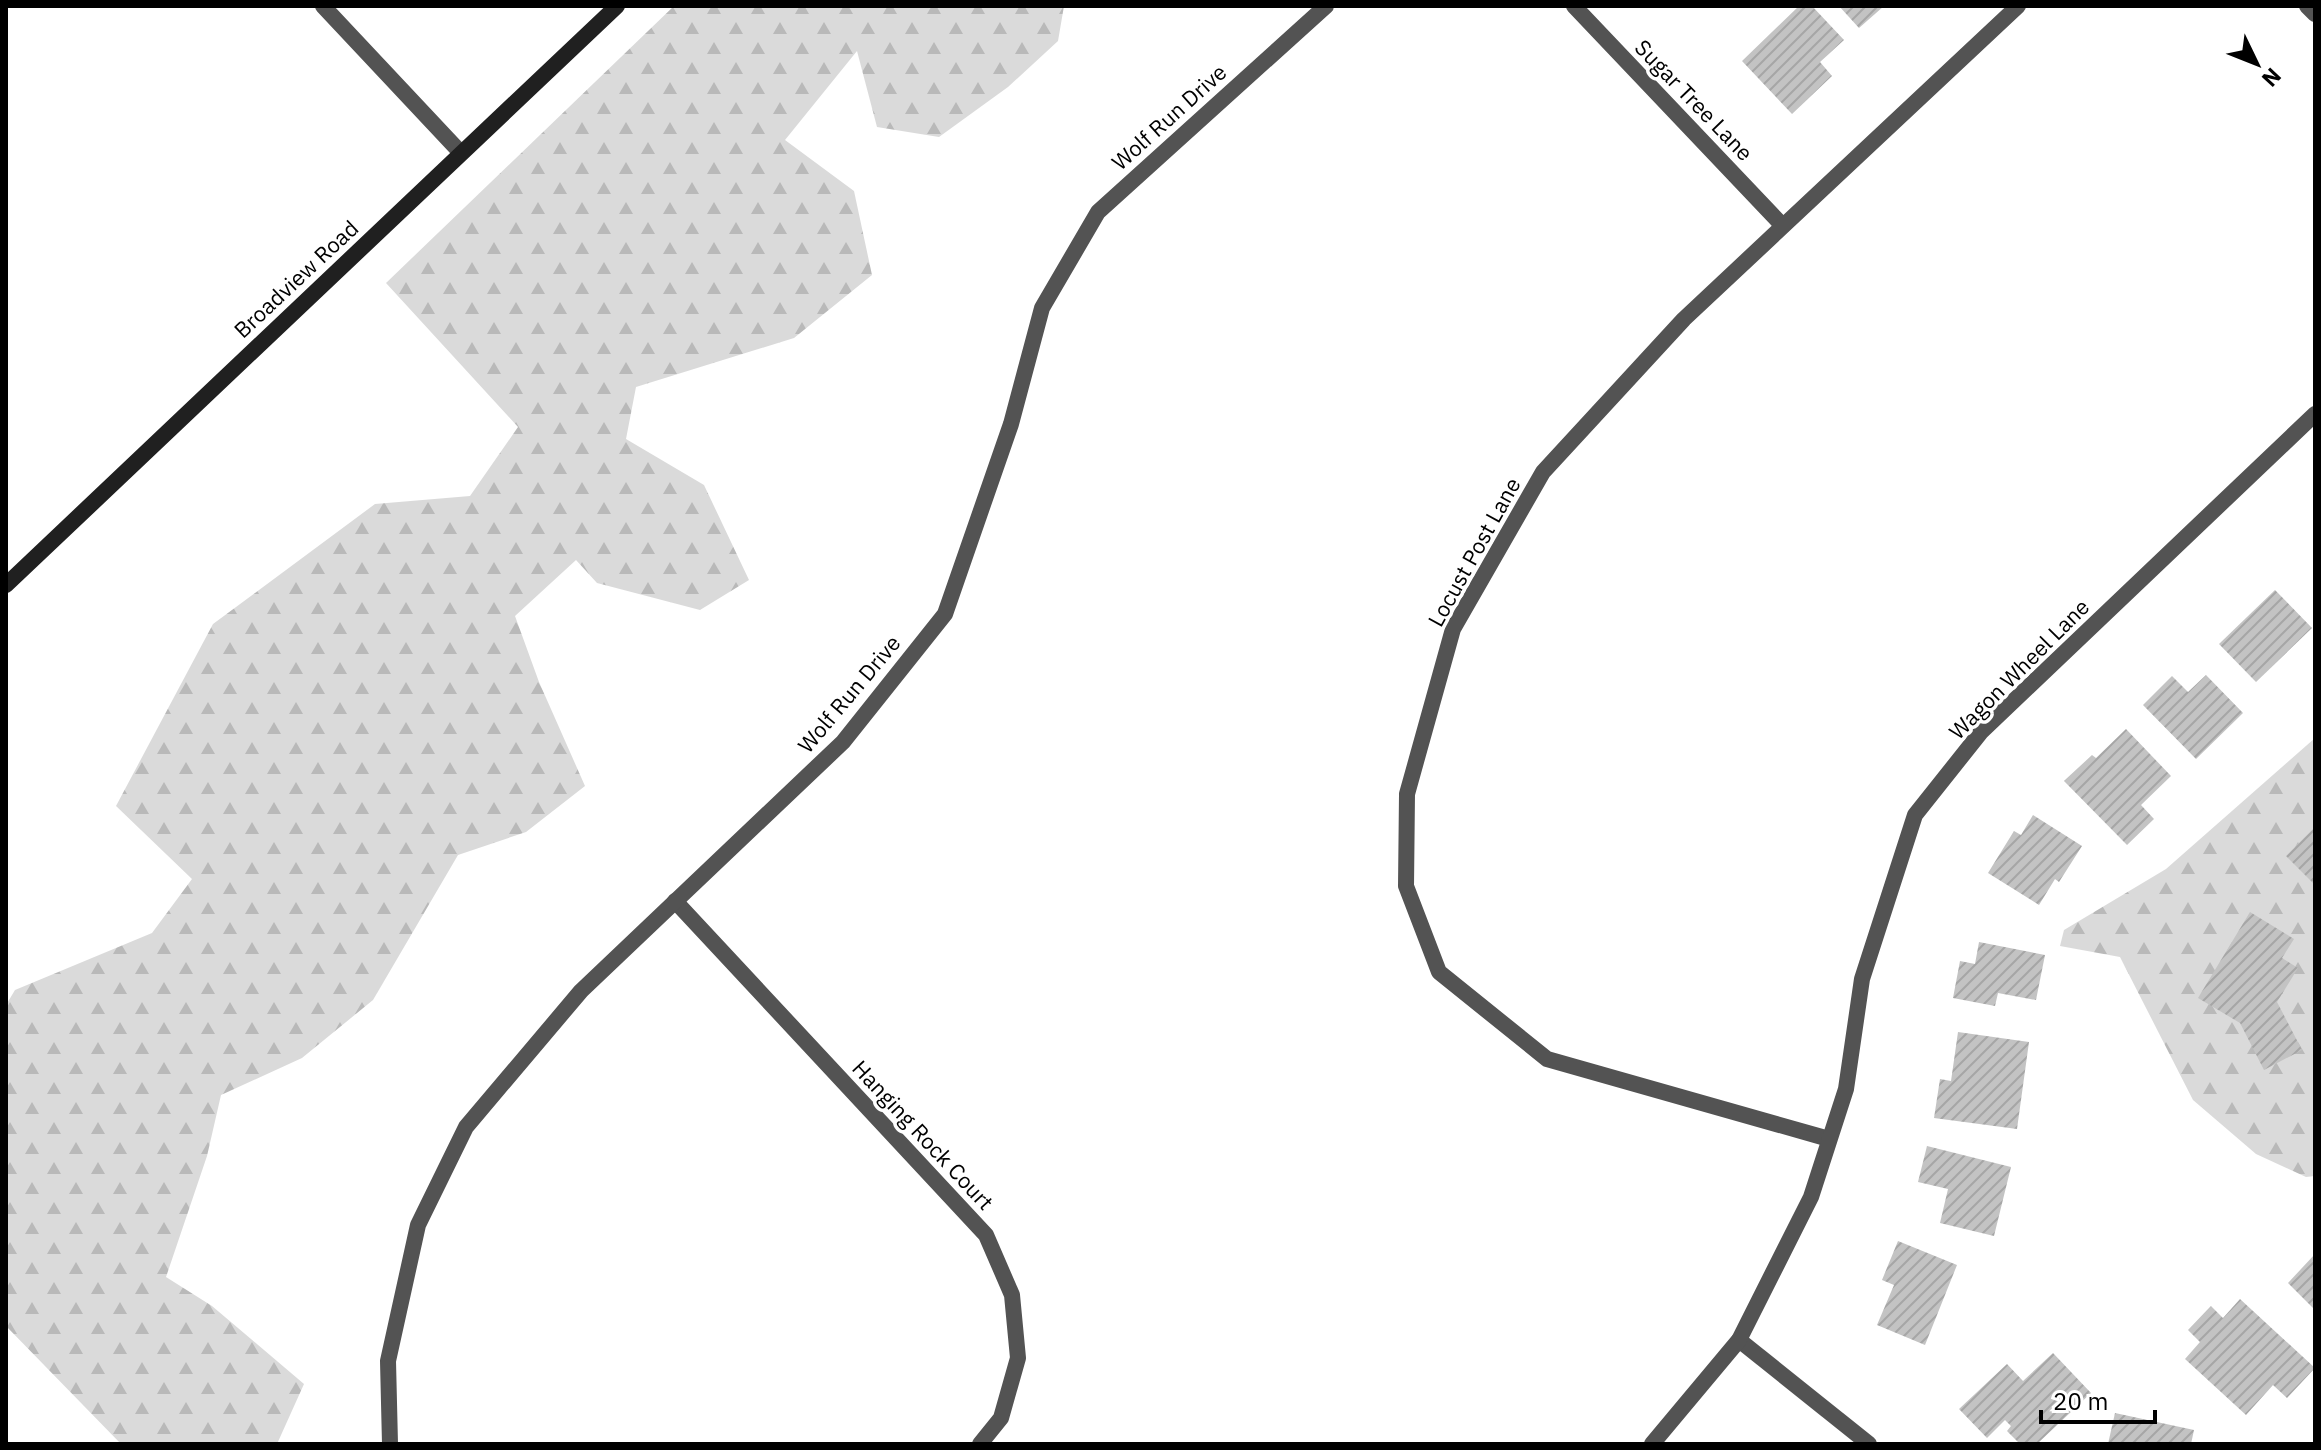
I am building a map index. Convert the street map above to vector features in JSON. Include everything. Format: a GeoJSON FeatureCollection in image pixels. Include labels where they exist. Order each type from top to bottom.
{"type":"FeatureCollection","features":[{"type":"Feature","properties":{"kind":"street"},"geometry":{"type":"LineString","coordinates":[[323,6],[461,153]]}},
{"type":"Feature","properties":{"kind":"street","name":"Broadview Road"},"geometry":{"type":"LineString","coordinates":[[6,585],[617,6]]}},
{"type":"Feature","properties":{"kind":"street","name":"Wolf Run Drive"},"geometry":{"type":"LineString","coordinates":[[390,1444],[388,1361],[418,1225],[466,1127],[581,991],[843,742],[945,614],[1011,424],[1042,308],[1098,212],[1326,6]]}},
{"type":"Feature","properties":{"kind":"street","name":"Sugar Tree Lane"},"geometry":{"type":"LineString","coordinates":[[1574,6],[1782,225]]}},
{"type":"Feature","properties":{"kind":"street","name":"Locust Post Lane"},"geometry":{"type":"LineString","coordinates":[[1829,1139],[1547,1059],[1439,972],[1406,886],[1407,794],[1453,629],[1543,472],[1684,319],[2018,6]]}},
{"type":"Feature","properties":{"kind":"street"},"geometry":{"type":"LineString","coordinates":[[2307,6],[2315,14]]}},
{"type":"Feature","properties":{"kind":"street","name":"Wagon Wheel Lane"},"geometry":{"type":"LineString","coordinates":[[1652,1444],[1739,1340],[1811,1197],[1846,1089],[1862,979],[1915,815],[1981,732],[2315,414]]}},
{"type":"Feature","properties":{"kind":"street","name":"Hanging Rock Court"},"geometry":{"type":"LineString","coordinates":[[675,901],[986,1235],[1012,1295],[1018,1358],[1001,1418],[980,1444]]}},
{"type":"Feature","properties":{"kind":"street"},"geometry":{"type":"LineString","coordinates":[[1739,1340],[1869,1444]]}},
{"type":"Feature","properties":{"kind":"green space"},"geometry":{"type":"Polygon","coordinates":[[[674,6],[1064,6],[1058,41],[1008,87],[939,137],[877,127],[857,51],[785,140],[854,191],[872,275],[794,338],[636,387],[626,439],[704,485],[749,580],[700,610],[597,583],[576,560],[515,616],[539,682],[585,786],[526,832],[458,855],[373,1000],[302,1058],[221,1095],[207,1156],[166,1277],[212,1306],[304,1384],[277,1444],[121,1444],[6,1326],[6,1005],[15,990],[152,933],[192,879],[116,806],[213,624],[375,504],[470,496],[518,427],[386,283],[674,6]]]}},
{"type":"Feature","properties":{"kind":"green space"},"geometry":{"type":"Polygon","coordinates":[[[2315,738],[2315,1176],[2306,1177],[2256,1154],[2193,1100],[2120,957],[2060,946],[2064,930],[2166,869],[2315,738]]]}},
{"type":"Feature","properties":{"kind":"building"},"geometry":{"type":"Polygon","coordinates":[[[1799,6],[1812,6],[1844,40],[1820,62],[1832,76],[1792,114],[1742,61],[1799,6]]]}},
{"type":"Feature","properties":{"kind":"building"},"geometry":{"type":"Polygon","coordinates":[[[1839,6],[1884,6],[1859,28],[1839,6]]]}},
{"type":"Feature","properties":{"kind":"building"},"geometry":{"type":"Polygon","coordinates":[[[2275,590],[2312,628],[2256,682],[2219,644],[2275,590]]]}},
{"type":"Feature","properties":{"kind":"building"},"geometry":{"type":"Polygon","coordinates":[[[2206,675],[2243,713],[2196,759],[2143,705],[2172,676],[2188,692],[2206,675]]]}},
{"type":"Feature","properties":{"kind":"building"},"geometry":{"type":"Polygon","coordinates":[[[2126,729],[2171,776],[2141,805],[2154,819],[2127,845],[2064,781],[2092,755],[2096,758],[2126,729]]]}},
{"type":"Feature","properties":{"kind":"building"},"geometry":{"type":"Polygon","coordinates":[[[2033,815],[2082,846],[2059,882],[2055,879],[2039,905],[1988,873],[2014,831],[2021,835],[2033,815]]]}},
{"type":"Feature","properties":{"kind":"building"},"geometry":{"type":"Polygon","coordinates":[[[2315,827],[2315,885],[2286,856],[2315,827]]]}},
{"type":"Feature","properties":{"kind":"building"},"geometry":{"type":"Polygon","coordinates":[[[2250,912],[2294,939],[2282,958],[2298,968],[2277,1002],[2302,1050],[2264,1070],[2240,1023],[2198,998],[2250,912]]]}},
{"type":"Feature","properties":{"kind":"building"},"geometry":{"type":"Polygon","coordinates":[[[1979,942],[2045,955],[2036,1000],[1998,993],[1995,1006],[1953,998],[1960,961],[1975,964],[1979,942]]]}},
{"type":"Feature","properties":{"kind":"building"},"geometry":{"type":"Polygon","coordinates":[[[1958,1032],[2029,1042],[2017,1129],[1934,1118],[1940,1079],[1951,1081],[1958,1032]]]}},
{"type":"Feature","properties":{"kind":"building"},"geometry":{"type":"Polygon","coordinates":[[[1927,1146],[2011,1167],[1994,1236],[1940,1223],[1948,1189],[1918,1182],[1927,1146]]]}},
{"type":"Feature","properties":{"kind":"building"},"geometry":{"type":"Polygon","coordinates":[[[1898,1241],[1957,1265],[1925,1345],[1877,1325],[1894,1285],[1882,1280],[1898,1241]]]}},
{"type":"Feature","properties":{"kind":"building"},"geometry":{"type":"Polygon","coordinates":[[[2315,1254],[2315,1310],[2288,1283],[2315,1254]]]}},
{"type":"Feature","properties":{"kind":"building"},"geometry":{"type":"Polygon","coordinates":[[[2240,1299],[2315,1368],[2287,1398],[2273,1385],[2246,1415],[2185,1359],[2200,1342],[2188,1330],[2211,1306],[2223,1318],[2240,1299]]]}},
{"type":"Feature","properties":{"kind":"building"},"geometry":{"type":"Polygon","coordinates":[[[2053,1353],[2091,1393],[2037,1444],[2020,1444],[2007,1431],[2011,1426],[2005,1420],[1987,1438],[1959,1409],[2007,1364],[2023,1381],[2053,1353]]]}},
{"type":"Feature","properties":{"kind":"building"},"geometry":{"type":"Polygon","coordinates":[[[2115,1413],[2194,1430],[2191,1444],[2108,1444],[2115,1413]]]}}]}
